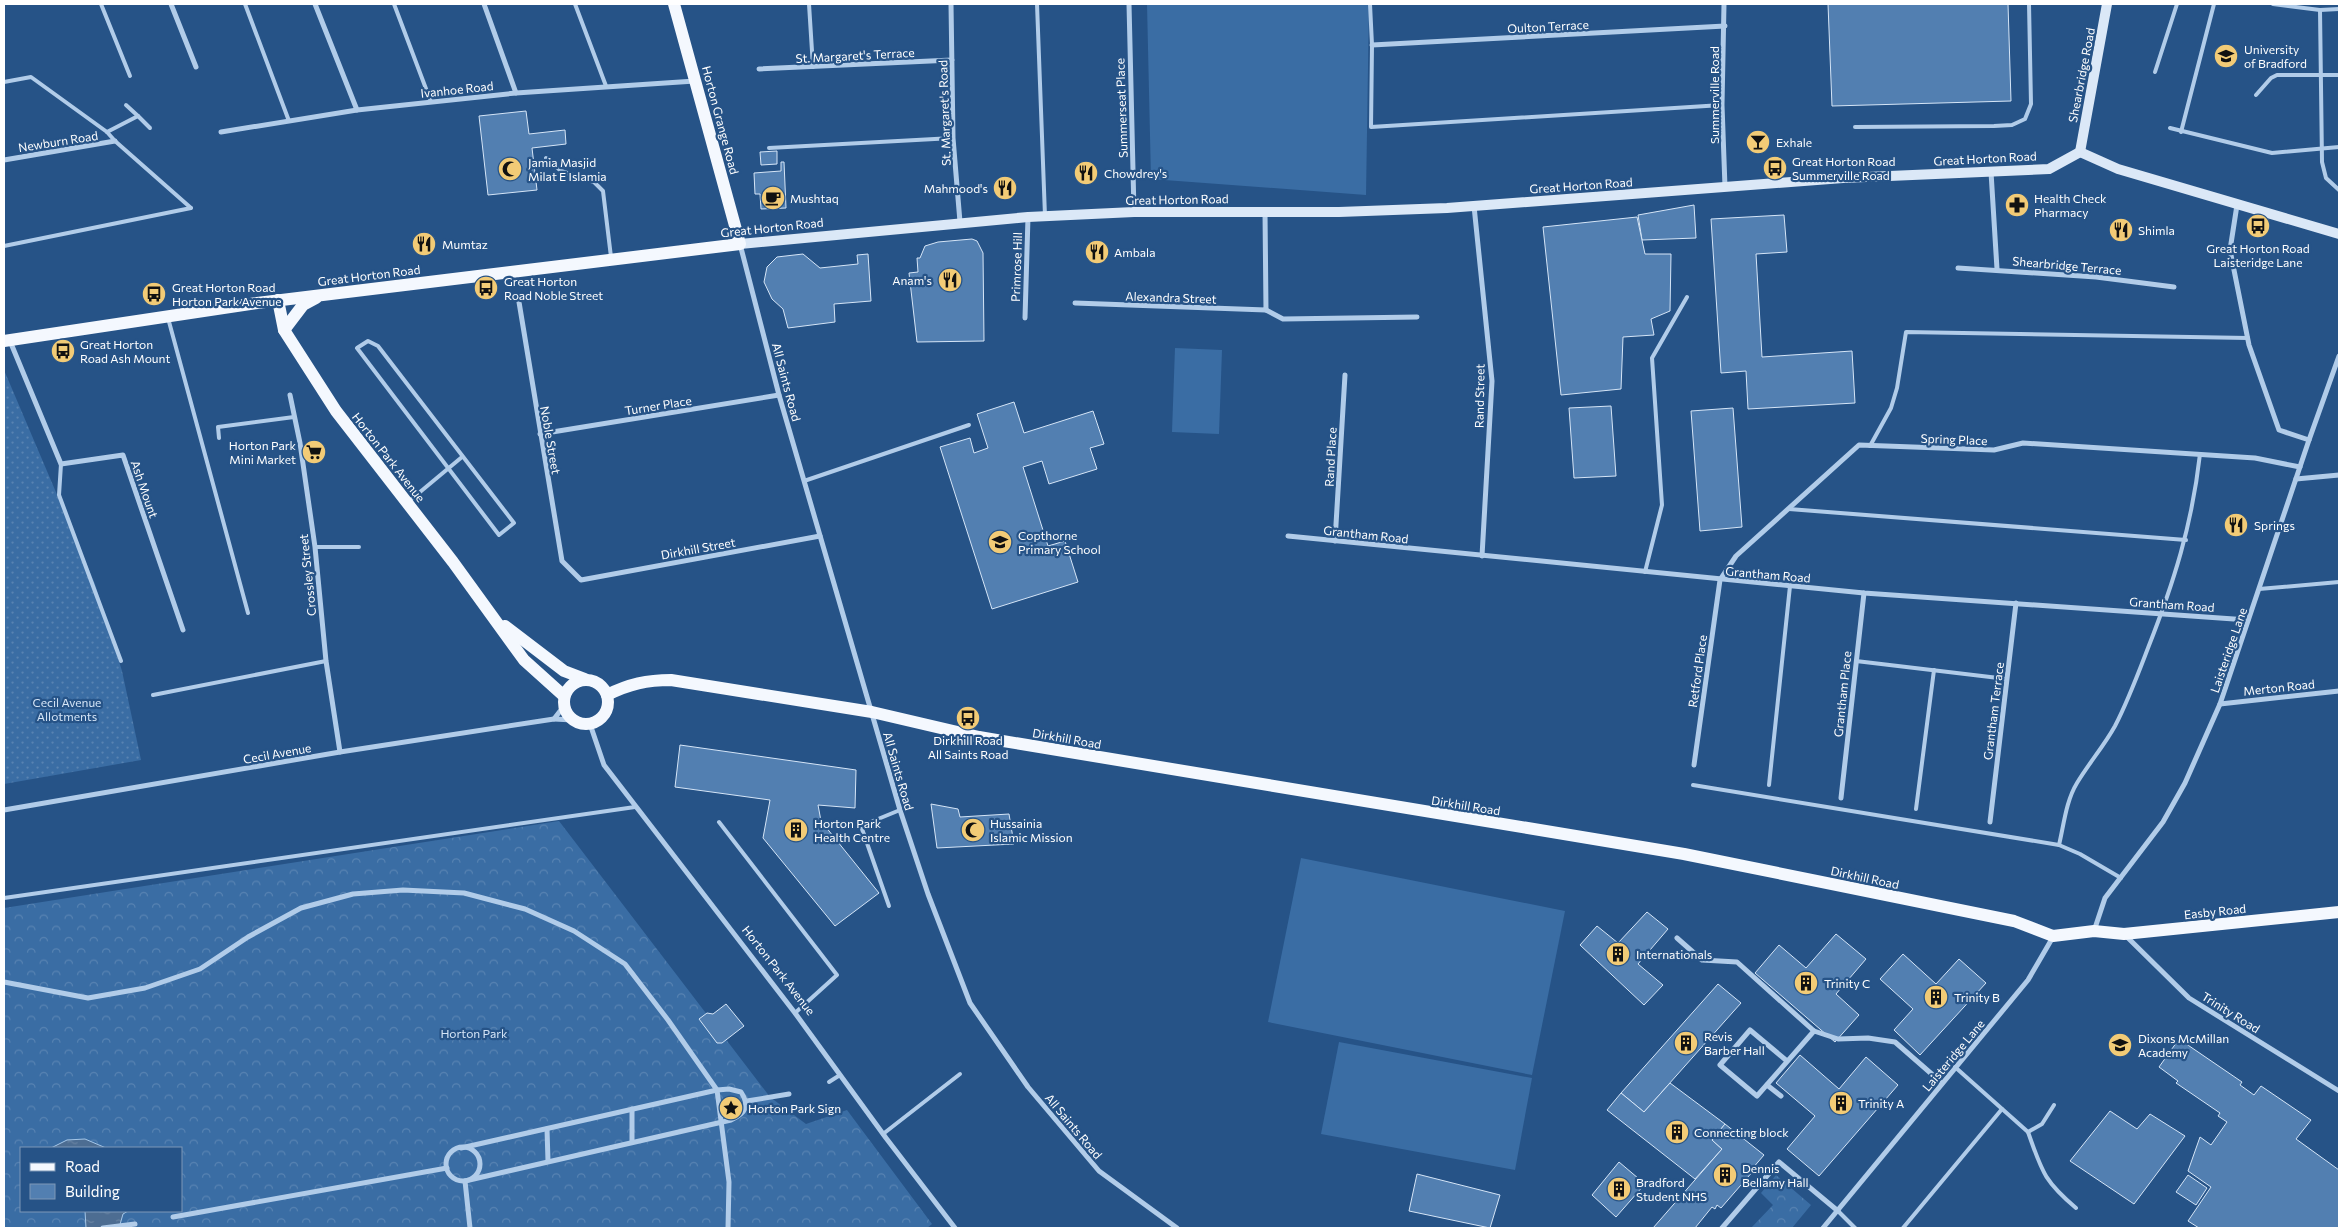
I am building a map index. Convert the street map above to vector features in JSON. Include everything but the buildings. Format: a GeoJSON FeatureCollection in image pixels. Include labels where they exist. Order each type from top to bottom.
{"type":"FeatureCollection","features":[{"type":"Feature","properties":{"kind":"main road","name":"Horton Grange Road"},"geometry":{"type":"LineString","coordinates":[[674,4],[697,81],[740,244]]}},
{"type":"Feature","properties":{"kind":"main road","name":"Great Horton Road"},"geometry":{"type":"LineString","coordinates":[[7,341],[278,300],[740,244]]}},
{"type":"Feature","properties":{"kind":"main road"},"geometry":{"type":"LineString","coordinates":[[284,330],[303,306],[321,295]]}},
{"type":"Feature","properties":{"kind":"main road","name":"Horton Park Avenue"},"geometry":{"type":"LineString","coordinates":[[278,300],[284,330],[336,411],[497,620],[524,660],[564,701]]}},
{"type":"Feature","properties":{"kind":"main road","name":"Horton Park Avenue"},"geometry":{"type":"LineString","coordinates":[[497,620],[564,671],[585,679]]}},
{"type":"Feature","properties":{"kind":"main road"},"geometry":{"type":"LineString","coordinates":[[585,679],[599,683],[607,695],[608,702],[603,716],[590,724],[582,724],[573,720],[564,701],[572,684],[585,679]]}},
{"type":"Feature","properties":{"kind":"main road","name":"Dirkhill Road"},"geometry":{"type":"LineString","coordinates":[[607,695],[626,685],[648,680],[671,680],[872,712],[979,737],[1684,854],[2014,921],[2053,936]]}},
{"type":"Feature","properties":{"kind":"main road","name":"Easby Road"},"geometry":{"type":"LineString","coordinates":[[2053,936],[2094,930],[2124,934],[2339,912]]}},
{"type":"Feature","properties":{"kind":"street"},"geometry":{"type":"LineString","coordinates":[[170,4],[196,67]]}},
{"type":"Feature","properties":{"kind":"street"},"geometry":{"type":"LineString","coordinates":[[315,4],[357,110]]}},
{"type":"Feature","properties":{"kind":"street"},"geometry":{"type":"LineString","coordinates":[[484,4],[516,93]]}},
{"type":"Feature","properties":{"kind":"street","name":"St. Margaret's Road"},"geometry":{"type":"LineString","coordinates":[[952,4],[953,138],[960,222]]}},
{"type":"Feature","properties":{"kind":"street","name":"Summerseat Place"},"geometry":{"type":"LineString","coordinates":[[1128,4],[1134,212]]}},
{"type":"Feature","properties":{"kind":"street","name":"Summerville Road"},"geometry":{"type":"LineString","coordinates":[[1724,4],[1722,105],[1725,187]]}},
{"type":"Feature","properties":{"kind":"street","name":"Shearbridge Road"},"geometry":{"type":"LineString","coordinates":[[2080,152],[2107,4]]}},
{"type":"Feature","properties":{"kind":"street","name":"Oulton Terrace"},"geometry":{"type":"LineString","coordinates":[[1372,45],[1725,26]]}},
{"type":"Feature","properties":{"kind":"street","name":"St. Margaret's Terrace"},"geometry":{"type":"LineString","coordinates":[[759,69],[952,60]]}},
{"type":"Feature","properties":{"kind":"street","name":"Ivanhoe Road"},"geometry":{"type":"LineString","coordinates":[[222,132],[357,110],[431,102],[516,93],[697,81]]}},
{"type":"Feature","properties":{"kind":"street","name":"Newburn Road"},"geometry":{"type":"LineString","coordinates":[[4,160],[115,141]]}},
{"type":"Feature","properties":{"kind":"street"},"geometry":{"type":"LineString","coordinates":[[2080,152],[2118,169],[2339,234]]}},
{"type":"Feature","properties":{"kind":"street","name":"Great Horton Road"},"geometry":{"type":"LineString","coordinates":[[740,244],[960,222],[1045,216],[1134,212],[1340,212],[1474,206],[1843,178],[2048,169],[2080,152]]}},
{"type":"Feature","properties":{"kind":"street"},"geometry":{"type":"LineString","coordinates":[[1991,172],[1996,269]]}},
{"type":"Feature","properties":{"kind":"street"},"geometry":{"type":"LineString","coordinates":[[2237,205],[2230,250],[2248,338],[2279,430],[2309,440]]}},
{"type":"Feature","properties":{"kind":"street","name":"Rand Street"},"geometry":{"type":"LineString","coordinates":[[1474,206],[1492,382],[1482,556]]}},
{"type":"Feature","properties":{"kind":"street"},"geometry":{"type":"LineString","coordinates":[[1265,212],[1266,310]]}},
{"type":"Feature","properties":{"kind":"street","name":"Primrose Hill"},"geometry":{"type":"LineString","coordinates":[[1025,318],[1028,217]]}},
{"type":"Feature","properties":{"kind":"street","name":"All Saints Road"},"geometry":{"type":"LineString","coordinates":[[740,244],[779,395],[900,810],[970,1003],[1028,1087],[1099,1171],[1177,1228]]}},
{"type":"Feature","properties":{"kind":"street","name":"Shearbridge Terrace"},"geometry":{"type":"LineString","coordinates":[[1958,268],[2096,277],[2174,287]]}},
{"type":"Feature","properties":{"kind":"street","name":"Noble Street"},"geometry":{"type":"LineString","coordinates":[[518,296],[562,561],[581,580]]}},
{"type":"Feature","properties":{"kind":"street","name":"Alexandra Street"},"geometry":{"type":"LineString","coordinates":[[1075,303],[1266,310],[1283,319],[1417,317]]}},
{"type":"Feature","properties":{"kind":"street"},"geometry":{"type":"LineString","coordinates":[[7,341],[62,464]]}},
{"type":"Feature","properties":{"kind":"street","name":"Laisteridge Lane"},"geometry":{"type":"LineString","coordinates":[[2094,930],[2106,898],[2163,822],[2185,783],[2220,704],[2339,356]]}},
{"type":"Feature","properties":{"kind":"street","name":"Rand Place"},"geometry":{"type":"LineString","coordinates":[[1335,541],[1345,375]]}},
{"type":"Feature","properties":{"kind":"street","name":"Crossley Street"},"geometry":{"type":"LineString","coordinates":[[290,395],[315,547],[326,661],[340,752]]}},
{"type":"Feature","properties":{"kind":"street","name":"Turner Place"},"geometry":{"type":"LineString","coordinates":[[540,434],[779,395]]}},
{"type":"Feature","properties":{"kind":"street","name":"Spring Place"},"geometry":{"type":"LineString","coordinates":[[1720,580],[1736,556],[1859,445],[1994,450],[2023,443],[2255,458],[2300,467]]}},
{"type":"Feature","properties":{"kind":"street","name":"Ash Mount"},"geometry":{"type":"LineString","coordinates":[[62,464],[123,455],[183,630]]}},
{"type":"Feature","properties":{"kind":"street"},"geometry":{"type":"LineString","coordinates":[[2296,479],[2339,475]]}},
{"type":"Feature","properties":{"kind":"street","name":"Dirkhill Street"},"geometry":{"type":"LineString","coordinates":[[581,580],[820,536]]}},
{"type":"Feature","properties":{"kind":"street","name":"Grantham Road"},"geometry":{"type":"LineString","coordinates":[[1288,536],[1864,593],[2248,620]]}},
{"type":"Feature","properties":{"kind":"street","name":"Retford Place"},"geometry":{"type":"LineString","coordinates":[[1694,765],[1720,580]]}},
{"type":"Feature","properties":{"kind":"street","name":"Grantham Place"},"geometry":{"type":"LineString","coordinates":[[1841,798],[1864,593]]}},
{"type":"Feature","properties":{"kind":"street","name":"Grantham Terrace"},"geometry":{"type":"LineString","coordinates":[[1990,822],[2016,603]]}},
{"type":"Feature","properties":{"kind":"street","name":"Merton Road"},"geometry":{"type":"LineString","coordinates":[[2220,704],[2339,691]]}},
{"type":"Feature","properties":{"kind":"street"},"geometry":{"type":"LineString","coordinates":[[554,719],[564,701]]}},
{"type":"Feature","properties":{"kind":"street","name":"Cecil Avenue"},"geometry":{"type":"LineString","coordinates":[[4,810],[340,752],[554,719],[573,720]]}},
{"type":"Feature","properties":{"kind":"street","name":"Horton Park Avenue"},"geometry":{"type":"LineString","coordinates":[[590,724],[604,764],[635,807],[795,1013],[883,1134],[955,1228]]}},
{"type":"Feature","properties":{"kind":"street"},"geometry":{"type":"LineString","coordinates":[[4,982],[88,998],[145,988],[200,969],[248,937],[301,908],[353,894],[403,890],[464,893],[525,909],[574,930],[624,964],[668,1020],[717,1090],[729,1182],[728,1228]]}},
{"type":"Feature","properties":{"kind":"street","name":"Trinity Road"},"geometry":{"type":"LineString","coordinates":[[2124,934],[2189,998],[2339,1091]]}},
{"type":"Feature","properties":{"kind":"street","name":"Laisteridge Lane"},"geometry":{"type":"LineString","coordinates":[[1823,1228],[2028,980],[2053,936]]}},
{"type":"Feature","properties":{"kind":"street"},"geometry":{"type":"LineString","coordinates":[[1677,938],[1702,960],[1737,962],[1814,1031],[1838,1039],[1868,1038],[1895,1042],[1942,1083]]}},
{"type":"Feature","properties":{"kind":"street"},"geometry":{"type":"LineString","coordinates":[[1787,1061],[1750,1030],[1720,1065],[1757,1096],[1814,1031]]}},
{"type":"Feature","properties":{"kind":"street"},"geometry":{"type":"LineString","coordinates":[[1767,1085],[1781,1096]]}},
{"type":"Feature","properties":{"kind":"street"},"geometry":{"type":"LineString","coordinates":[[717,1090],[741,1092],[747,1101],[746,1109],[741,1115],[732,1120],[465,1181],[456,1179],[447,1168],[448,1158],[451,1153],[461,1148],[717,1090]]}},
{"type":"Feature","properties":{"kind":"street"},"geometry":{"type":"LineString","coordinates":[[747,1101],[788,1094]]}},
{"type":"Feature","properties":{"kind":"street"},"geometry":{"type":"LineString","coordinates":[[632,1109],[632,1142]]}},
{"type":"Feature","properties":{"kind":"street"},"geometry":{"type":"LineString","coordinates":[[547,1129],[548,1161]]}},
{"type":"Feature","properties":{"kind":"street"},"geometry":{"type":"LineString","coordinates":[[461,1148],[470,1149],[480,1160],[479,1171],[475,1176],[465,1181]]}},
{"type":"Feature","properties":{"kind":"street"},"geometry":{"type":"LineString","coordinates":[[1722,1228],[1779,1162],[1838,1211]]}},
{"type":"Feature","properties":{"kind":"street"},"geometry":{"type":"LineString","coordinates":[[173,1217],[447,1168]]}},
{"type":"Feature","properties":{"kind":"street"},"geometry":{"type":"LineString","coordinates":[[465,1181],[470,1228]]}},
{"type":"Feature","properties":{"kind":"street"},"geometry":{"type":"LineString","coordinates":[[103,1228],[135,1224]]}},
{"type":"Feature","properties":{"kind":"lane"},"geometry":{"type":"LineString","coordinates":[[101,4],[130,76]]}},
{"type":"Feature","properties":{"kind":"lane"},"geometry":{"type":"LineString","coordinates":[[245,4],[289,121]]}},
{"type":"Feature","properties":{"kind":"lane"},"geometry":{"type":"LineString","coordinates":[[394,4],[431,102]]}},
{"type":"Feature","properties":{"kind":"lane"},"geometry":{"type":"LineString","coordinates":[[575,4],[606,86]]}},
{"type":"Feature","properties":{"kind":"lane"},"geometry":{"type":"LineString","coordinates":[[809,4],[813,67]]}},
{"type":"Feature","properties":{"kind":"lane"},"geometry":{"type":"LineString","coordinates":[[1037,4],[1045,216]]}},
{"type":"Feature","properties":{"kind":"lane"},"geometry":{"type":"LineString","coordinates":[[1370,4],[1372,45],[1371,127],[1722,105]]}},
{"type":"Feature","properties":{"kind":"lane"},"geometry":{"type":"LineString","coordinates":[[1855,127],[1994,126],[2012,125],[2025,119],[2031,104],[2029,4]]}},
{"type":"Feature","properties":{"kind":"lane"},"geometry":{"type":"LineString","coordinates":[[2155,72],[2177,4]]}},
{"type":"Feature","properties":{"kind":"lane"},"geometry":{"type":"LineString","coordinates":[[2181,132],[2214,4]]}},
{"type":"Feature","properties":{"kind":"lane"},"geometry":{"type":"LineString","coordinates":[[2273,4],[2320,10],[2339,9]]}},
{"type":"Feature","properties":{"kind":"lane"},"geometry":{"type":"LineString","coordinates":[[2320,10],[2322,162],[2326,178],[2339,190]]}},
{"type":"Feature","properties":{"kind":"lane"},"geometry":{"type":"LineString","coordinates":[[2256,95],[2271,78],[2277,75],[2339,75]]}},
{"type":"Feature","properties":{"kind":"lane"},"geometry":{"type":"LineString","coordinates":[[4,82],[31,77],[108,132],[115,141],[191,208],[4,246]]}},
{"type":"Feature","properties":{"kind":"lane"},"geometry":{"type":"LineString","coordinates":[[126,105],[150,128]]}},
{"type":"Feature","properties":{"kind":"lane"},"geometry":{"type":"LineString","coordinates":[[108,132],[138,116]]}},
{"type":"Feature","properties":{"kind":"lane"},"geometry":{"type":"LineString","coordinates":[[2170,128],[2272,153],[2339,147]]}},
{"type":"Feature","properties":{"kind":"lane"},"geometry":{"type":"LineString","coordinates":[[769,148],[953,138]]}},
{"type":"Feature","properties":{"kind":"lane"},"geometry":{"type":"LineString","coordinates":[[546,158],[560,171],[594,182],[603,191],[612,259]]}},
{"type":"Feature","properties":{"kind":"lane"},"geometry":{"type":"LineString","coordinates":[[1645,572],[1662,505],[1652,358],[1687,297]]}},
{"type":"Feature","properties":{"kind":"lane"},"geometry":{"type":"LineString","coordinates":[[168,316],[248,614]]}},
{"type":"Feature","properties":{"kind":"lane"},"geometry":{"type":"LineString","coordinates":[[1870,446],[1891,408],[1906,332],[2248,338]]}},
{"type":"Feature","properties":{"kind":"lane"},"geometry":{"type":"LineString","coordinates":[[368,341],[378,346],[462,457],[514,523],[499,535],[357,348],[368,341]]}},
{"type":"Feature","properties":{"kind":"lane"},"geometry":{"type":"LineString","coordinates":[[219,438],[218,427],[294,417]]}},
{"type":"Feature","properties":{"kind":"lane"},"geometry":{"type":"LineString","coordinates":[[804,481],[969,425]]}},
{"type":"Feature","properties":{"kind":"lane"},"geometry":{"type":"LineString","coordinates":[[2059,845],[2068,805],[2077,784],[2115,726],[2162,614],[2186,540],[2195,495],[2200,454]]}},
{"type":"Feature","properties":{"kind":"lane"},"geometry":{"type":"LineString","coordinates":[[407,503],[462,457]]}},
{"type":"Feature","properties":{"kind":"lane"},"geometry":{"type":"LineString","coordinates":[[62,464],[59,495],[121,661]]}},
{"type":"Feature","properties":{"kind":"lane"},"geometry":{"type":"LineString","coordinates":[[1788,509],[2186,540]]}},
{"type":"Feature","properties":{"kind":"lane"},"geometry":{"type":"LineString","coordinates":[[315,547],[359,547]]}},
{"type":"Feature","properties":{"kind":"lane"},"geometry":{"type":"LineString","coordinates":[[2259,589],[2339,582]]}},
{"type":"Feature","properties":{"kind":"lane"},"geometry":{"type":"LineString","coordinates":[[1769,785],[1790,586]]}},
{"type":"Feature","properties":{"kind":"lane"},"geometry":{"type":"LineString","coordinates":[[153,695],[326,661]]}},
{"type":"Feature","properties":{"kind":"lane"},"geometry":{"type":"LineString","coordinates":[[1856,661],[2007,679]]}},
{"type":"Feature","properties":{"kind":"lane"},"geometry":{"type":"LineString","coordinates":[[1916,810],[1934,670]]}},
{"type":"Feature","properties":{"kind":"lane"},"geometry":{"type":"LineString","coordinates":[[1693,785],[2059,845],[2080,854],[2121,878]]}},
{"type":"Feature","properties":{"kind":"lane"},"geometry":{"type":"LineString","coordinates":[[4,898],[635,807]]}},
{"type":"Feature","properties":{"kind":"lane"},"geometry":{"type":"LineString","coordinates":[[889,906],[860,826],[900,810]]}},
{"type":"Feature","properties":{"kind":"lane"},"geometry":{"type":"LineString","coordinates":[[719,822],[837,976],[795,1013]]}},
{"type":"Feature","properties":{"kind":"lane"},"geometry":{"type":"LineString","coordinates":[[1955,1068],[2028,1132],[2036,1158],[2047,1180],[2076,1208]]}},
{"type":"Feature","properties":{"kind":"lane"},"geometry":{"type":"LineString","coordinates":[[883,1134],[960,1074]]}},
{"type":"Feature","properties":{"kind":"lane"},"geometry":{"type":"LineString","coordinates":[[829,1082],[840,1076]]}},
{"type":"Feature","properties":{"kind":"lane"},"geometry":{"type":"LineString","coordinates":[[2028,1132],[2042,1124],[2054,1106]]}},
{"type":"Feature","properties":{"kind":"lane"},"geometry":{"type":"LineString","coordinates":[[1903,1228],[2002,1109]]}},
{"type":"Feature","properties":{"kind":"lane"},"geometry":{"type":"LineString","coordinates":[[1838,1211],[1855,1228]]}},
{"type":"Feature","properties":{"kind":"green space"},"geometry":{"type":"Polygon","coordinates":[[[1147,4],[1369,4],[1366,195],[1151,179],[1147,4]]]}},
{"type":"Feature","properties":{"kind":"green space"},"geometry":{"type":"Polygon","coordinates":[[[1175,348],[1222,350],[1219,434],[1172,432],[1175,348]]]}},
{"type":"Feature","properties":{"kind":"green space","name":"Cecil Avenue Allotments"},"geometry":{"type":"Polygon","coordinates":[[[4,370],[95,584],[122,671],[141,760],[4,784],[4,370]]]}},
{"type":"Feature","properties":{"kind":"green space","name":"Horton Park"},"geometry":{"type":"Polygon","coordinates":[[[559,821],[770,1097],[806,1124],[847,1110],[932,1224],[927,1228],[4,1228],[4,908],[559,821]]]}},
{"type":"Feature","properties":{"kind":"green space"},"geometry":{"type":"Polygon","coordinates":[[[1301,858],[1565,911],[1532,1075],[1268,1022],[1301,858]]]}},
{"type":"Feature","properties":{"kind":"green space"},"geometry":{"type":"Polygon","coordinates":[[[1339,1042],[1532,1078],[1515,1170],[1321,1134],[1339,1042]]]}},
{"type":"Feature","properties":{"kind":"green space"},"geometry":{"type":"Polygon","coordinates":[[[1776,1175],[1811,1205],[1792,1228],[1751,1228],[1773,1205],[1761,1193],[1776,1175]]]}},
{"type":"Feature","properties":{"kind":"water"},"geometry":{"type":"Polygon","coordinates":[[[85,1139],[104,1147],[53,1147],[67,1140],[85,1139]]]}},
{"type":"Feature","properties":{"kind":"water"},"geometry":{"type":"Polygon","coordinates":[[[85,1212],[126,1212],[123,1214],[119,1228],[86,1228],[85,1212]]]}},
{"type":"Feature","properties":{"kind":"place","name":"University of Bradford"},"geometry":{"type":"Point","coordinates":[2226,56]}},
{"type":"Feature","properties":{"kind":"place","name":"Exhale"},"geometry":{"type":"Point","coordinates":[1758,142]}},
{"type":"Feature","properties":{"kind":"place","name":"Great Horton Road Summerville Road"},"geometry":{"type":"Point","coordinates":[1775,168]}},
{"type":"Feature","properties":{"kind":"place","name":"Jamia Masjid Milat E Islamia"},"geometry":{"type":"Point","coordinates":[510,169]}},
{"type":"Feature","properties":{"kind":"place","name":"Chowdrey's"},"geometry":{"type":"Point","coordinates":[1086,173]}},
{"type":"Feature","properties":{"kind":"place","name":"Mahmood's"},"geometry":{"type":"Point","coordinates":[1005,188]}},
{"type":"Feature","properties":{"kind":"place","name":"Mushtaq"},"geometry":{"type":"Point","coordinates":[773,198]}},
{"type":"Feature","properties":{"kind":"place","name":"Health Check Pharmacy"},"geometry":{"type":"Point","coordinates":[2017,205]}},
{"type":"Feature","properties":{"kind":"place","name":"Great Horton Road Laisteridge Lane"},"geometry":{"type":"Point","coordinates":[2258,226]}},
{"type":"Feature","properties":{"kind":"place","name":"Shimla"},"geometry":{"type":"Point","coordinates":[2121,230]}},
{"type":"Feature","properties":{"kind":"place","name":"Mumtaz"},"geometry":{"type":"Point","coordinates":[424,244]}},
{"type":"Feature","properties":{"kind":"place","name":"Ambala"},"geometry":{"type":"Point","coordinates":[1097,252]}},
{"type":"Feature","properties":{"kind":"place","name":"Anam's"},"geometry":{"type":"Point","coordinates":[950,280]}},
{"type":"Feature","properties":{"kind":"place","name":"Great Horton Road Noble Street"},"geometry":{"type":"Point","coordinates":[486,288]}},
{"type":"Feature","properties":{"kind":"place","name":"Great Horton Road Horton Park Avenue"},"geometry":{"type":"Point","coordinates":[154,294]}},
{"type":"Feature","properties":{"kind":"place","name":"Great Horton Road Ash Mount"},"geometry":{"type":"Point","coordinates":[63,351]}},
{"type":"Feature","properties":{"kind":"place","name":"Horton Park Mini Market"},"geometry":{"type":"Point","coordinates":[314,452]}},
{"type":"Feature","properties":{"kind":"place","name":"Springs"},"geometry":{"type":"Point","coordinates":[2236,525]}},
{"type":"Feature","properties":{"kind":"place","name":"Copthorne Primary School"},"geometry":{"type":"Point","coordinates":[1000,542]}},
{"type":"Feature","properties":{"kind":"place","name":"Dirkhill Road All Saints Road"},"geometry":{"type":"Point","coordinates":[968,718]}},
{"type":"Feature","properties":{"kind":"place","name":"Horton Park Health Centre"},"geometry":{"type":"Point","coordinates":[796,830]}},
{"type":"Feature","properties":{"kind":"place","name":"Hussainia Islamic Mission"},"geometry":{"type":"Point","coordinates":[973,830]}},
{"type":"Feature","properties":{"kind":"place","name":"Internationals"},"geometry":{"type":"Point","coordinates":[1618,954]}},
{"type":"Feature","properties":{"kind":"place","name":"Trinity C"},"geometry":{"type":"Point","coordinates":[1806,983]}},
{"type":"Feature","properties":{"kind":"place","name":"Trinity B"},"geometry":{"type":"Point","coordinates":[1936,997]}},
{"type":"Feature","properties":{"kind":"place","name":"Revis Barber Hall"},"geometry":{"type":"Point","coordinates":[1686,1043]}},
{"type":"Feature","properties":{"kind":"place","name":"Dixons McMillan Academy"},"geometry":{"type":"Point","coordinates":[2120,1045]}},
{"type":"Feature","properties":{"kind":"place","name":"Trinity A"},"geometry":{"type":"Point","coordinates":[1841,1103]}},
{"type":"Feature","properties":{"kind":"place","name":"Horton Park Sign"},"geometry":{"type":"Point","coordinates":[731,1108]}},
{"type":"Feature","properties":{"kind":"place","name":"Connecting block"},"geometry":{"type":"Point","coordinates":[1677,1132]}},
{"type":"Feature","properties":{"kind":"place","name":"Dennis Bellamy Hall"},"geometry":{"type":"Point","coordinates":[1725,1175]}},
{"type":"Feature","properties":{"kind":"place","name":"Bradford Student NHS"},"geometry":{"type":"Point","coordinates":[1619,1189]}}]}
